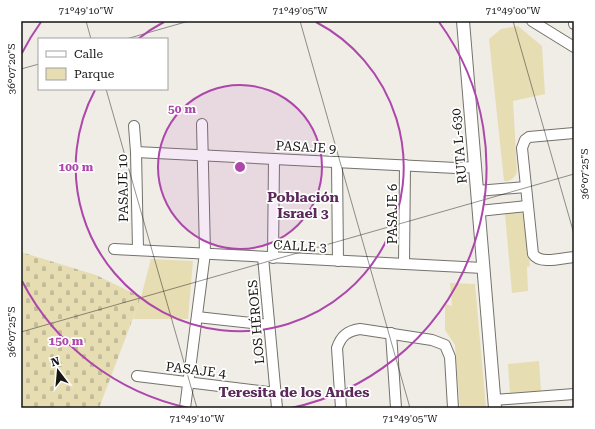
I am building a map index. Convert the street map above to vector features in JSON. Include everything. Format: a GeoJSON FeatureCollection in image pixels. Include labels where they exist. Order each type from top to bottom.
{"type":"FeatureCollection","features":[{"type":"Feature","properties":{"kind":"street","name":"RUTA L-630"},"geometry":{"type":"LineString","coordinates":[[463,21],[495,404]]}},
{"type":"Feature","properties":{"kind":"street"},"geometry":{"type":"LineString","coordinates":[[532,21],[574,47]]}},
{"type":"Feature","properties":{"kind":"street"},"geometry":{"type":"LineString","coordinates":[[185,408],[205,253],[204,156],[202,124]]}},
{"type":"Feature","properties":{"kind":"street","name":"PASAJE 10"},"geometry":{"type":"LineString","coordinates":[[134,126],[138,250]]}},
{"type":"Feature","properties":{"kind":"street"},"geometry":{"type":"LineString","coordinates":[[574,133],[534,136],[525,140],[522,148],[532,249],[535,257],[542,260],[574,257]]}},
{"type":"Feature","properties":{"kind":"street","name":"PASAJE 9"},"geometry":{"type":"LineString","coordinates":[[136,152],[475,167]]}},
{"type":"Feature","properties":{"kind":"street","name":"LOS HÉROES"},"geometry":{"type":"LineString","coordinates":[[274,159],[268,257],[269,325],[277,408]]}},
{"type":"Feature","properties":{"kind":"street"},"geometry":{"type":"LineString","coordinates":[[337,162],[338,261]]}},
{"type":"Feature","properties":{"kind":"street","name":"PASAJE 6"},"geometry":{"type":"LineString","coordinates":[[404,264],[405,165]]}},
{"type":"Feature","properties":{"kind":"street"},"geometry":{"type":"LineString","coordinates":[[477,191],[526,187]]}},
{"type":"Feature","properties":{"kind":"street"},"geometry":{"type":"LineString","coordinates":[[479,211],[528,206]]}},
{"type":"Feature","properties":{"kind":"street","name":"CALLE 3"},"geometry":{"type":"LineString","coordinates":[[114,249],[484,268]]}},
{"type":"Feature","properties":{"kind":"street"},"geometry":{"type":"LineString","coordinates":[[197,317],[269,325]]}},
{"type":"Feature","properties":{"kind":"street"},"geometry":{"type":"LineString","coordinates":[[341,408],[337,348],[340,339],[346,334],[351,330],[360,329],[432,340],[444,345],[450,357],[452,408]]}},
{"type":"Feature","properties":{"kind":"street"},"geometry":{"type":"LineString","coordinates":[[391,333],[396,408]]}},
{"type":"Feature","properties":{"kind":"street","name":"PASAJE 4"},"geometry":{"type":"LineString","coordinates":[[137,376],[276,393]]}},
{"type":"Feature","properties":{"kind":"street"},"geometry":{"type":"LineString","coordinates":[[495,404],[574,394]]}},
{"type":"Feature","properties":{"kind":"green space"},"geometry":{"type":"Polygon","coordinates":[[[518,26],[542,46],[545,94],[513,101],[517,172],[512,179],[509,181],[504,181],[489,39],[501,29],[518,26]]]}},
{"type":"Feature","properties":{"kind":"green space"},"geometry":{"type":"Polygon","coordinates":[[[521,212],[525,217],[530,266],[527,267],[528,291],[512,293],[505,214],[521,212]]]}},
{"type":"Feature","properties":{"kind":"green space"},"geometry":{"type":"Polygon","coordinates":[[[21,252],[96,275],[141,297],[99,408],[21,408],[21,252]]]}},
{"type":"Feature","properties":{"kind":"green space"},"geometry":{"type":"Polygon","coordinates":[[[151,259],[193,261],[188,319],[133,319],[141,297],[151,259]]]}},
{"type":"Feature","properties":{"kind":"green space"},"geometry":{"type":"Polygon","coordinates":[[[450,283],[475,284],[486,408],[460,408],[455,345],[445,330],[445,304],[452,306],[450,283]]]}},
{"type":"Feature","properties":{"kind":"green space"},"geometry":{"type":"Polygon","coordinates":[[[539,361],[541,391],[510,393],[508,364],[539,361]]]}},
{"type":"Feature","properties":{"kind":"district","name":"Población Israel 3"},"geometry":{"type":"Point","coordinates":[303,206]}},
{"type":"Feature","properties":{"kind":"district","name":"Teresita de los Andes"},"geometry":{"type":"Point","coordinates":[294,392]}}]}
